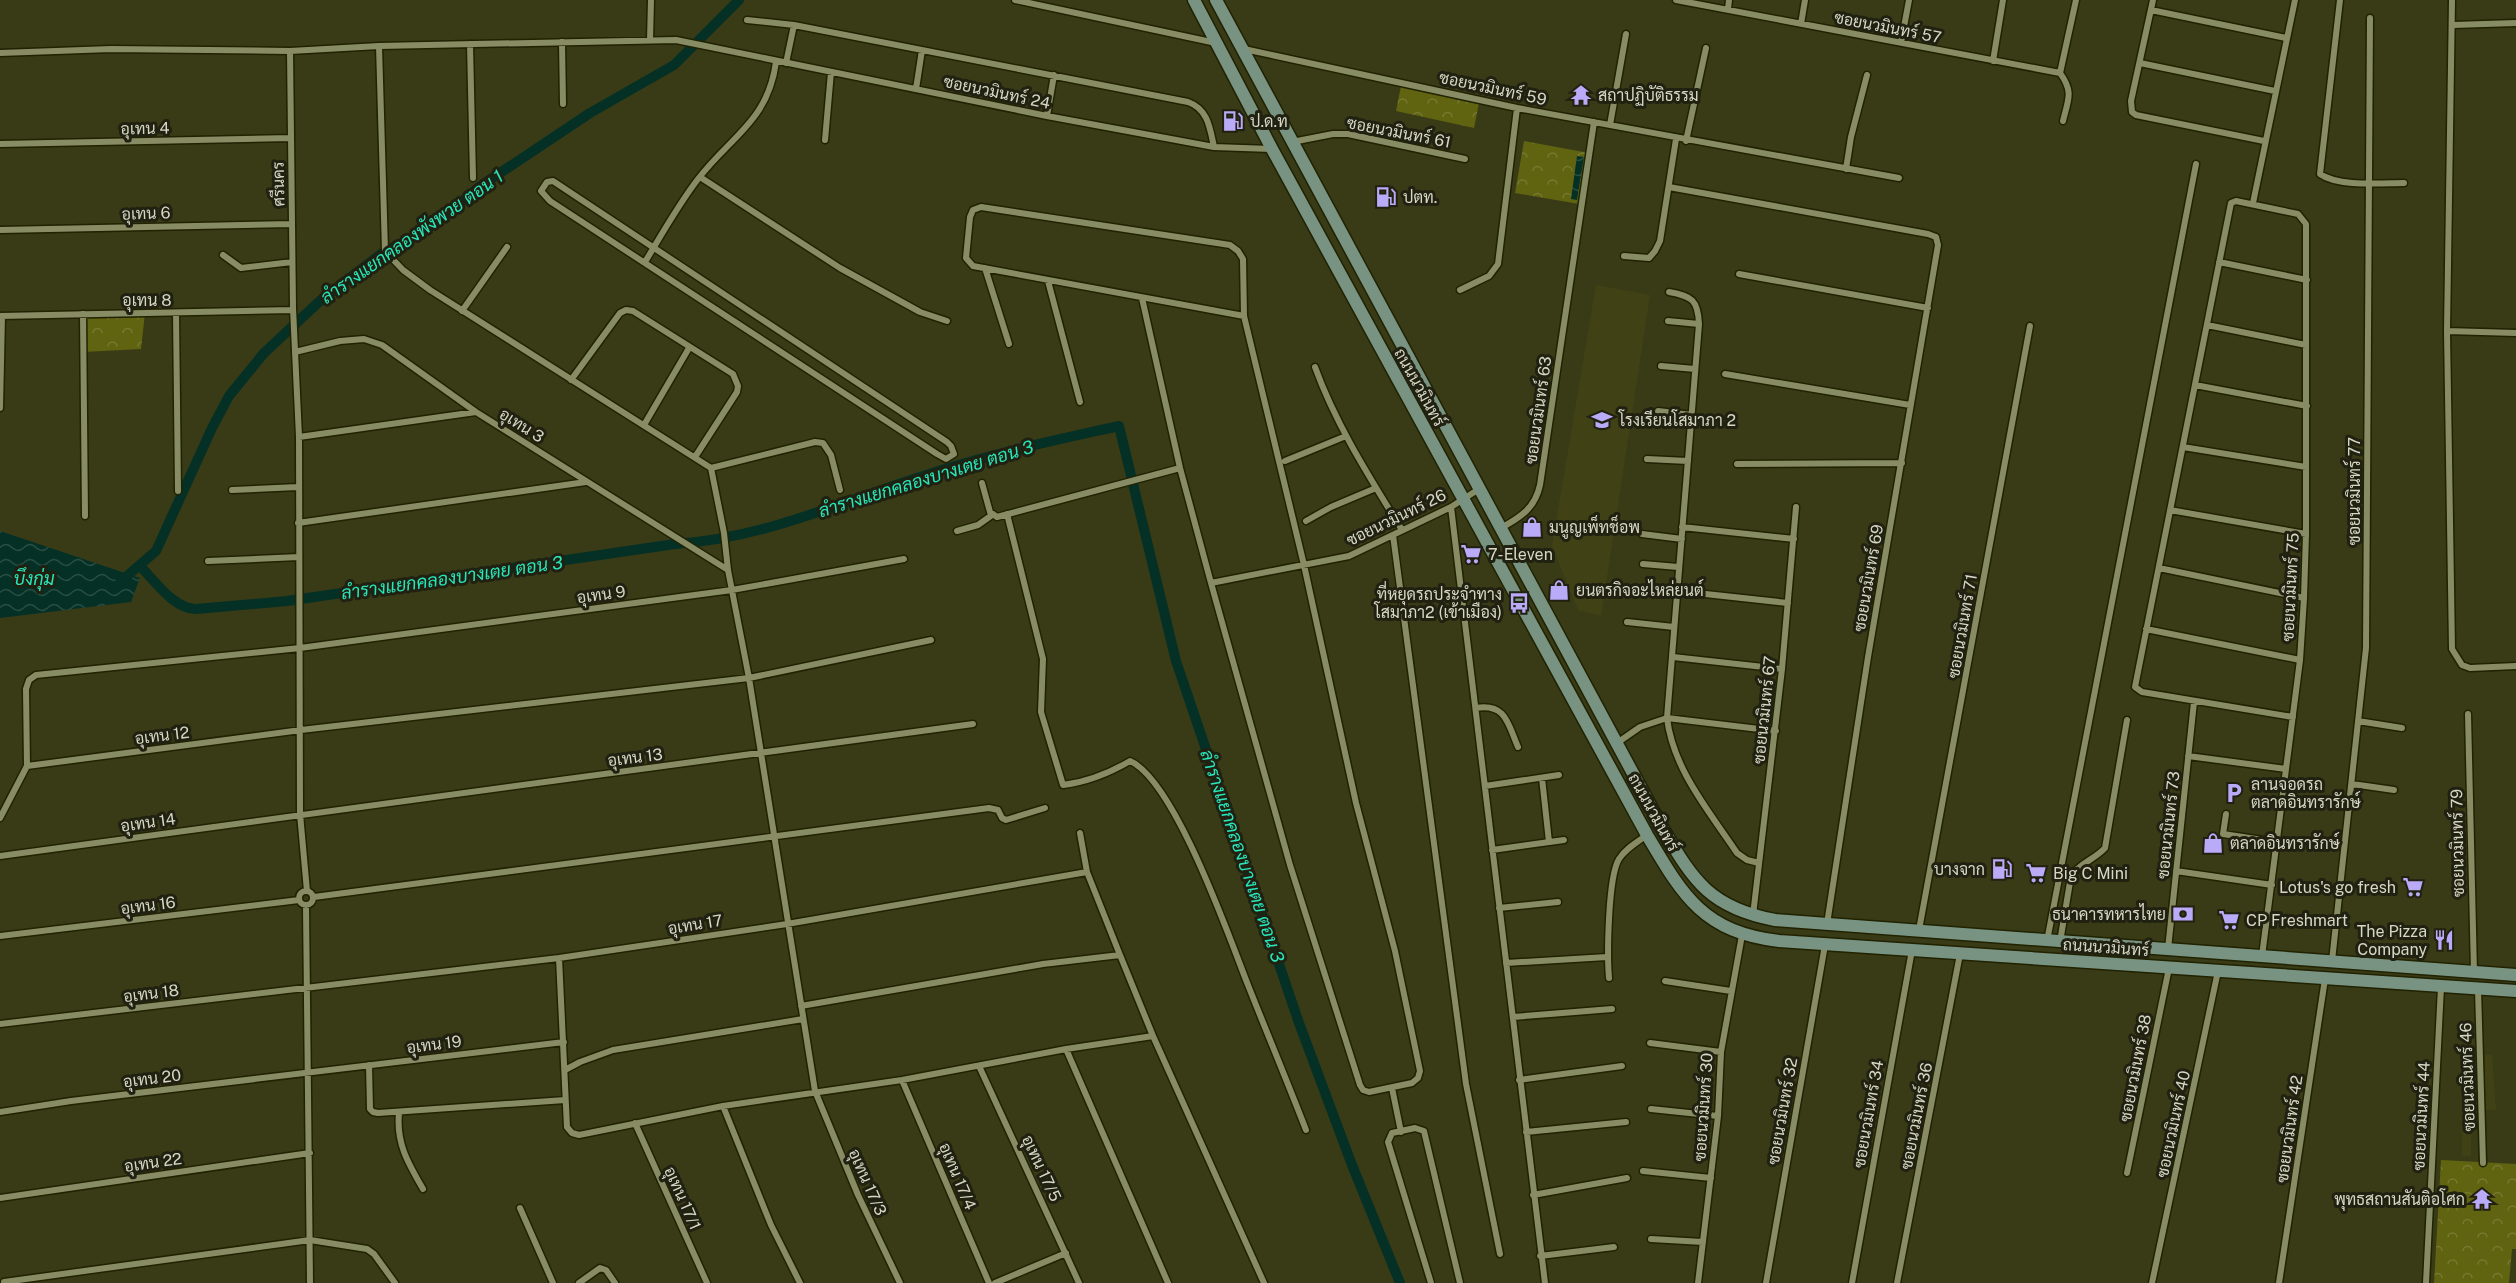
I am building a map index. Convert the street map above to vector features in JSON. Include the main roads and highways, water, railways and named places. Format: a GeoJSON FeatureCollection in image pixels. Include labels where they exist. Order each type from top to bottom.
{"type":"FeatureCollection","features":[{"type":"Feature","properties":{"kind":"main road","name":"ถนนนวมินทร์"},"geometry":{"type":"LineString","coordinates":[[1194,0],[1272,149],[1647,835],[1673,878],[1694,904],[1709,917],[1742,935],[1825,945],[2516,991]]}},
{"type":"Feature","properties":{"kind":"main road","name":"ถนนนวมินทร์"},"geometry":{"type":"LineString","coordinates":[[1216,0],[1663,829],[1691,875],[1705,890],[1753,916],[1774,920],[2516,975]]}},
{"type":"Feature","properties":{"kind":"main road"},"geometry":{"type":"LineString","coordinates":[[1272,149],[1292,142]]}},
{"type":"Feature","properties":{"kind":"main road"},"geometry":{"type":"LineString","coordinates":[[2441,987],[2444,970]]}},
{"type":"Feature","properties":{"kind":"water"},"geometry":{"type":"Polygon","coordinates":[[[1577,156],[1584,157],[1577,200],[1571,199],[1577,156]]]}},
{"type":"Feature","properties":{"kind":"water","name":"บึงกุ่ม"},"geometry":{"type":"Polygon","coordinates":[[[0,531],[140,578],[131,602],[0,618],[0,531]]]}},
{"type":"Feature","properties":{"kind":"waterway","name":"ลำรางแยกคลองพังพวย ตอน 1"},"geometry":{"type":"LineString","coordinates":[[120,582],[156,551],[229,396],[264,353],[321,300],[385,251],[413,238],[440,220],[479,187],[590,113],[674,65],[739,0]]}},
{"type":"Feature","properties":{"kind":"waterway","name":"ลำรางแยกคลองบางเตย ตอน 3"},"geometry":{"type":"LineString","coordinates":[[140,566],[165,593],[180,604],[196,609],[287,601],[707,541],[799,518],[969,462],[1119,426],[1176,661],[1299,1023],[1352,1165],[1400,1283]]}},
{"type":"Feature","properties":{"kind":"place","name":"สถาปฏิบัติธรรม"},"geometry":{"type":"Point","coordinates":[1581,95]}},
{"type":"Feature","properties":{"kind":"place","name":"ป.ด.ท"},"geometry":{"type":"Point","coordinates":[1233,121]}},
{"type":"Feature","properties":{"kind":"place","name":"ปตท."},"geometry":{"type":"Point","coordinates":[1386,197]}},
{"type":"Feature","properties":{"kind":"place","name":"โรงเรียนโสมาภา 2"},"geometry":{"type":"Point","coordinates":[1602,420]}},
{"type":"Feature","properties":{"kind":"place","name":"มนูญเพ็ทช็อพ"},"geometry":{"type":"Point","coordinates":[1532,527]}},
{"type":"Feature","properties":{"kind":"place","name":"7-Eleven"},"geometry":{"type":"Point","coordinates":[1471,554]}},
{"type":"Feature","properties":{"kind":"place","name":"ยนตรกิจอะไหล่ยนต์"},"geometry":{"type":"Point","coordinates":[1559,590]}},
{"type":"Feature","properties":{"kind":"place","name":"ที่หยุดรถประจำทาง โสมาภา2 (เข้าเมือง)"},"geometry":{"type":"Point","coordinates":[1519,603]}},
{"type":"Feature","properties":{"kind":"place","name":"ลานจอดรถ ตลาดอินทรารักษ์"},"geometry":{"type":"Point","coordinates":[2234,793]}},
{"type":"Feature","properties":{"kind":"place","name":"ตลาดอินทรารักษ์"},"geometry":{"type":"Point","coordinates":[2213,843]}},
{"type":"Feature","properties":{"kind":"place","name":"บางจาก"},"geometry":{"type":"Point","coordinates":[2002,869]}},
{"type":"Feature","properties":{"kind":"place","name":"Big C Mini"},"geometry":{"type":"Point","coordinates":[2036,873]}},
{"type":"Feature","properties":{"kind":"place","name":"Lotus's go fresh"},"geometry":{"type":"Point","coordinates":[2413,887]}},
{"type":"Feature","properties":{"kind":"place","name":"ธนาคารทหารไทย"},"geometry":{"type":"Point","coordinates":[2183,914]}},
{"type":"Feature","properties":{"kind":"place","name":"CP Freshmart"},"geometry":{"type":"Point","coordinates":[2229,920]}},
{"type":"Feature","properties":{"kind":"place","name":"The Pizza Company"},"geometry":{"type":"Point","coordinates":[2444,940]}},
{"type":"Feature","properties":{"kind":"place","name":"พุทธสถานสันติอโศก"},"geometry":{"type":"Point","coordinates":[2482,1199]}}]}
